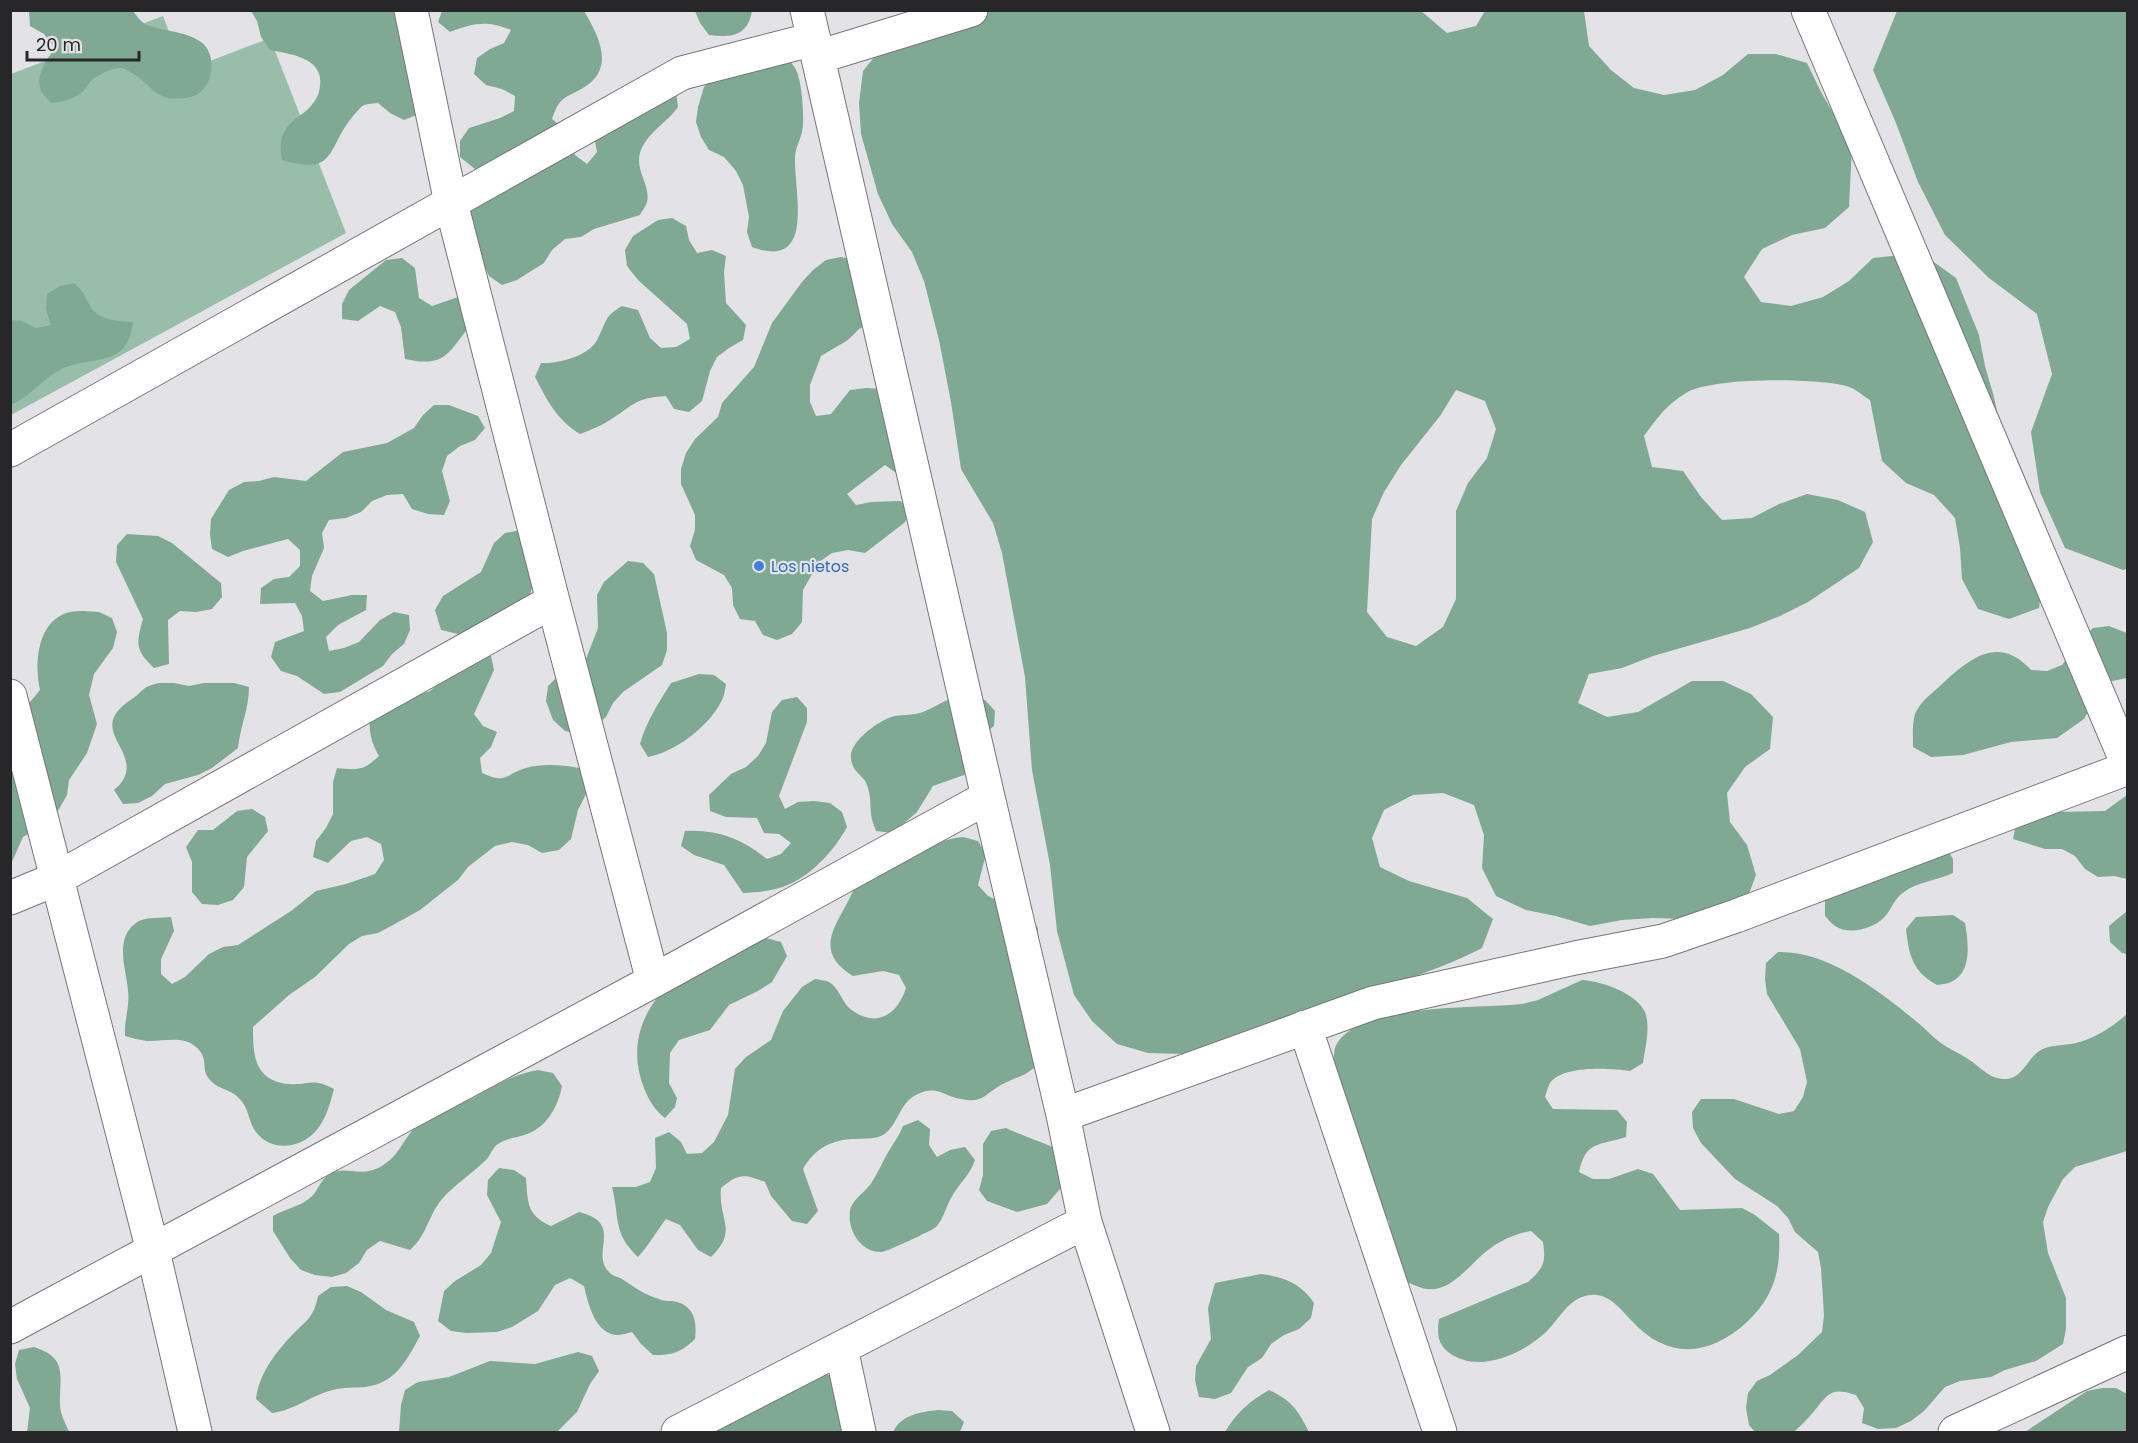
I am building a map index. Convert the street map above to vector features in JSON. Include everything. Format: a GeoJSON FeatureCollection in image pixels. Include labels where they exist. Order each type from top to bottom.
{"type":"FeatureCollection","features":[{"type":"Feature","properties":{"kind":"street"},"geometry":{"type":"LineString","coordinates":[[411,10],[450,203],[653,981]]}},
{"type":"Feature","properties":{"kind":"street"},"geometry":{"type":"LineString","coordinates":[[10,450],[682,74],[813,35],[971,10]]}},
{"type":"Feature","properties":{"kind":"street"},"geometry":{"type":"LineString","coordinates":[[1063,1115],[1373,1003],[1663,941],[1736,916],[2127,766],[1808,10]]}},
{"type":"Feature","properties":{"kind":"street"},"geometry":{"type":"LineString","coordinates":[[813,35],[1063,1115],[1085,1222],[1153,1432]]}},
{"type":"Feature","properties":{"kind":"street"},"geometry":{"type":"LineString","coordinates":[[10,898],[56,879],[553,601]]}},
{"type":"Feature","properties":{"kind":"street"},"geometry":{"type":"LineString","coordinates":[[10,696],[153,1251],[195,1432]]}},
{"type":"Feature","properties":{"kind":"street"},"geometry":{"type":"LineString","coordinates":[[10,1327],[653,981],[988,797]]}},
{"type":"Feature","properties":{"kind":"street"},"geometry":{"type":"LineString","coordinates":[[1305,1027],[1440,1432]]}},
{"type":"Feature","properties":{"kind":"street"},"geometry":{"type":"LineString","coordinates":[[678,1432],[1085,1222]]}},
{"type":"Feature","properties":{"kind":"street"},"geometry":{"type":"LineString","coordinates":[[841,1348],[859,1432]]}},
{"type":"Feature","properties":{"kind":"street"},"geometry":{"type":"LineString","coordinates":[[1955,1432],[2127,1352]]}},
{"type":"Feature","properties":{"kind":"green space"},"geometry":{"type":"Polygon","coordinates":[[[981,10],[1420,10],[1447,33],[1476,26],[1485,11],[1584,11],[1589,46],[1611,70],[1634,88],[1664,95],[1695,90],[1723,75],[1748,54],[1776,54],[1807,63],[1852,146],[1849,207],[1825,228],[1792,235],[1762,249],[1744,277],[1761,302],[1791,306],[1823,297],[1849,281],[1873,258],[1902,255],[1931,260],[1956,278],[1979,335],[2007,459],[2043,578],[2039,608],[2009,619],[1978,609],[1962,579],[1955,518],[1934,495],[1906,483],[1882,461],[1870,400],[1856,390],[1831,383],[1765,380],[1718,384],[1686,393],[1667,407],[1644,436],[1652,467],[1683,471],[1701,497],[1722,520],[1752,518],[1779,504],[1807,494],[1838,500],[1865,512],[1873,542],[1859,568],[1808,602],[1750,628],[1653,656],[1622,668],[1589,674],[1578,703],[1607,717],[1638,712],[1692,681],[1723,681],[1751,694],[1773,717],[1770,749],[1745,767],[1727,793],[1730,822],[1747,845],[1756,875],[1745,904],[1685,919],[1622,920],[1590,926],[1526,910],[1496,896],[1482,868],[1484,835],[1474,805],[1443,793],[1413,795],[1384,810],[1372,838],[1380,867],[1409,881],[1467,898],[1493,919],[1482,948],[1396,984],[1185,1054],[1148,1053],[1117,1044],[1092,1021],[1074,995],[1057,931],[1050,865],[1032,770],[1025,677],[1002,553],[993,523],[961,469],[939,340],[924,281],[912,252],[892,224],[878,194],[861,134],[859,103],[863,71],[884,45],[981,10]],[[1456,390],[1440,416],[1401,465],[1384,492],[1372,519],[1367,612],[1387,637],[1416,646],[1443,627],[1456,599],[1456,511],[1468,483],[1487,458],[1496,429],[1485,401],[1456,390]]]}},
{"type":"Feature","properties":{"kind":"green space"},"geometry":{"type":"Polygon","coordinates":[[[29,11],[133,11],[145,24],[187,35],[201,42],[207,48],[210,56],[211,73],[204,89],[198,94],[178,99],[162,96],[139,77],[123,68],[118,68],[96,77],[74,97],[51,103],[41,91],[39,80],[45,63],[55,48],[44,34],[30,26],[29,11]]]}},
{"type":"Feature","properties":{"kind":"green space"},"geometry":{"type":"Polygon","coordinates":[[[251,11],[401,11],[419,114],[404,120],[390,113],[378,103],[364,105],[345,127],[334,148],[322,162],[313,165],[282,160],[282,137],[291,122],[316,100],[320,89],[320,77],[317,69],[304,59],[270,50],[261,37],[257,21],[251,11]]]}},
{"type":"Feature","properties":{"kind":"green space"},"geometry":{"type":"Polygon","coordinates":[[[442,11],[584,11],[599,41],[602,62],[593,80],[560,102],[552,119],[563,128],[575,155],[587,164],[597,152],[594,136],[676,92],[678,107],[647,140],[640,153],[640,166],[648,196],[640,215],[594,229],[581,237],[565,239],[552,250],[544,263],[517,280],[502,285],[489,276],[462,217],[485,177],[460,157],[460,141],[469,128],[514,111],[515,96],[502,89],[486,85],[474,74],[477,58],[504,43],[511,30],[495,25],[480,24],[450,32],[438,22],[442,11]]]}},
{"type":"Feature","properties":{"kind":"green space"},"geometry":{"type":"Polygon","coordinates":[[[695,11],[752,11],[747,26],[737,34],[724,36],[709,35],[695,11]]]}},
{"type":"Feature","properties":{"kind":"green space"},"geometry":{"type":"Polygon","coordinates":[[[1897,11],[2127,11],[2127,569],[2123,570],[2065,548],[2040,492],[2031,432],[2052,374],[2037,314],[1989,278],[1945,235],[1918,182],[1873,70],[1897,11]]]}},
{"type":"Feature","properties":{"kind":"green space"},"geometry":{"type":"Polygon","coordinates":[[[163,16],[184,71],[270,38],[346,233],[11,415],[11,74],[163,16]]]}},
{"type":"Feature","properties":{"kind":"green space"},"geometry":{"type":"Polygon","coordinates":[[[786,57],[797,73],[803,109],[803,126],[795,158],[797,224],[793,238],[786,248],[772,251],[752,247],[747,232],[749,217],[743,185],[736,171],[724,157],[709,150],[696,122],[704,87],[714,76],[786,57]]]}},
{"type":"Feature","properties":{"kind":"green space"},"geometry":{"type":"Polygon","coordinates":[[[672,218],[686,226],[689,240],[697,253],[712,250],[726,256],[724,272],[726,303],[746,325],[743,340],[717,357],[710,371],[702,401],[689,412],[674,409],[666,396],[647,398],[635,403],[603,424],[580,434],[558,415],[544,394],[535,377],[541,363],[556,362],[580,355],[593,346],[608,317],[622,306],[638,310],[650,338],[661,348],[676,347],[690,339],[687,324],[638,280],[627,266],[625,250],[633,236],[658,220],[672,218]]]}},
{"type":"Feature","properties":{"kind":"green space"},"geometry":{"type":"Polygon","coordinates":[[[841,257],[855,260],[874,321],[821,356],[810,385],[810,402],[816,416],[831,414],[850,390],[882,389],[899,475],[885,465],[847,494],[856,505],[900,501],[913,510],[904,523],[865,553],[848,550],[832,553],[819,562],[803,590],[802,622],[792,634],[777,640],[763,635],[755,621],[740,619],[733,605],[732,588],[724,575],[696,560],[690,546],[695,530],[695,515],[681,484],[681,469],[686,453],[695,439],[718,417],[722,403],[754,367],[772,323],[802,282],[826,260],[841,257]]]}},
{"type":"Feature","properties":{"kind":"green space"},"geometry":{"type":"Polygon","coordinates":[[[402,258],[415,268],[419,298],[432,306],[461,296],[468,328],[449,352],[436,360],[405,359],[401,327],[395,312],[380,306],[358,321],[342,319],[342,304],[349,290],[386,260],[402,258]]]}},
{"type":"Feature","properties":{"kind":"green space"},"geometry":{"type":"Polygon","coordinates":[[[74,283],[98,315],[133,322],[130,337],[124,348],[116,354],[60,370],[11,405],[11,320],[22,321],[36,328],[51,325],[46,309],[47,294],[60,286],[74,283]]]}},
{"type":"Feature","properties":{"kind":"green space"},"geometry":{"type":"Polygon","coordinates":[[[434,405],[449,405],[478,416],[485,428],[475,440],[460,446],[447,456],[442,471],[450,501],[444,515],[428,514],[412,509],[403,494],[387,495],[372,501],[361,512],[346,518],[329,520],[322,533],[324,548],[312,576],[310,591],[323,601],[352,595],[367,595],[366,610],[338,625],[326,637],[329,651],[359,642],[380,620],[394,612],[409,615],[410,630],[404,644],[383,666],[340,692],[324,694],[297,676],[281,671],[271,657],[275,642],[304,631],[302,616],[295,603],[260,604],[261,588],[274,579],[289,577],[300,566],[300,550],[288,539],[228,557],[212,549],[211,519],[229,490],[244,482],[274,477],[306,481],[343,452],[387,443],[414,428],[434,405]]]}},
{"type":"Feature","properties":{"kind":"green space"},"geometry":{"type":"Polygon","coordinates":[[[521,530],[534,580],[530,595],[474,634],[458,634],[441,630],[435,610],[443,596],[481,572],[494,543],[505,533],[521,530]]]}},
{"type":"Feature","properties":{"kind":"green space"},"geometry":{"type":"Polygon","coordinates":[[[127,534],[158,536],[172,543],[221,583],[222,597],[212,609],[196,612],[180,611],[168,620],[169,664],[154,668],[140,651],[138,641],[143,619],[116,562],[117,545],[127,534]]]}},
{"type":"Feature","properties":{"kind":"green space"},"geometry":{"type":"Polygon","coordinates":[[[628,561],[643,563],[654,574],[667,633],[667,650],[662,665],[623,692],[613,703],[606,717],[593,728],[580,734],[565,731],[553,720],[546,701],[548,686],[559,675],[574,669],[586,659],[598,628],[597,595],[604,582],[628,561]]]}},
{"type":"Feature","properties":{"kind":"green space"},"geometry":{"type":"Polygon","coordinates":[[[70,612],[99,612],[112,618],[117,632],[113,648],[94,674],[89,695],[97,724],[87,753],[69,780],[67,795],[59,809],[50,821],[23,837],[11,864],[10,726],[15,708],[30,702],[40,690],[38,656],[44,633],[59,617],[70,612]]]}},
{"type":"Feature","properties":{"kind":"green space"},"geometry":{"type":"Polygon","coordinates":[[[2109,626],[2127,633],[2127,678],[2112,681],[2100,691],[2084,719],[2057,738],[2011,742],[1963,755],[1931,757],[1913,747],[1914,718],[1920,706],[1929,695],[1973,660],[1984,654],[1995,652],[2019,659],[2031,670],[2047,671],[2062,665],[2093,628],[2109,626]]]}},
{"type":"Feature","properties":{"kind":"green space"},"geometry":{"type":"Polygon","coordinates":[[[476,651],[491,656],[494,670],[474,714],[483,726],[497,732],[491,747],[480,758],[482,773],[502,778],[519,770],[540,765],[583,769],[592,782],[578,810],[571,839],[559,850],[542,853],[528,845],[512,842],[495,846],[468,867],[458,880],[420,910],[378,933],[362,936],[349,944],[315,977],[289,995],[253,1027],[255,1056],[262,1072],[268,1077],[288,1084],[320,1083],[334,1089],[322,1121],[309,1137],[302,1142],[286,1146],[269,1143],[256,1132],[239,1098],[215,1085],[207,1076],[202,1054],[191,1043],[179,1040],[147,1041],[125,1036],[128,996],[123,953],[126,935],[139,921],[171,917],[174,931],[161,959],[161,974],[172,984],[185,977],[209,954],[223,947],[238,945],[291,911],[316,891],[375,874],[384,860],[381,844],[367,837],[351,841],[328,863],[313,857],[316,841],[333,814],[333,782],[337,768],[360,768],[379,756],[370,734],[371,711],[430,691],[476,651]]]}},
{"type":"Feature","properties":{"kind":"green space"},"geometry":{"type":"Polygon","coordinates":[[[699,674],[714,675],[726,684],[721,702],[708,720],[690,737],[669,750],[648,757],[640,744],[649,720],[662,697],[671,683],[699,674]]]}},
{"type":"Feature","properties":{"kind":"green space"},"geometry":{"type":"Polygon","coordinates":[[[159,683],[189,686],[204,683],[234,683],[249,687],[248,703],[238,748],[212,768],[198,775],[165,784],[152,796],[138,803],[123,804],[114,790],[122,781],[127,769],[113,730],[113,720],[119,710],[144,689],[159,683]]]}},
{"type":"Feature","properties":{"kind":"green space"},"geometry":{"type":"Polygon","coordinates":[[[797,697],[807,708],[807,722],[779,796],[785,809],[798,802],[830,803],[842,812],[847,827],[823,860],[807,874],[779,888],[743,893],[724,865],[694,855],[681,846],[685,831],[708,832],[729,837],[767,859],[781,854],[791,843],[779,834],[764,833],[757,818],[726,817],[710,811],[709,795],[731,774],[746,767],[758,756],[766,743],[772,712],[782,700],[797,697]]]}},
{"type":"Feature","properties":{"kind":"green space"},"geometry":{"type":"Polygon","coordinates":[[[952,698],[985,700],[995,711],[994,726],[981,736],[976,765],[964,775],[933,786],[917,812],[893,833],[876,831],[867,785],[852,763],[854,746],[865,733],[885,720],[895,716],[923,712],[952,698]]]}},
{"type":"Feature","properties":{"kind":"green space"},"geometry":{"type":"Polygon","coordinates":[[[2127,795],[2127,879],[2114,876],[2098,877],[2085,869],[2075,856],[2062,849],[2045,849],[2013,839],[2016,824],[2057,812],[2105,811],[2127,795]]]}},
{"type":"Feature","properties":{"kind":"green space"},"geometry":{"type":"Polygon","coordinates":[[[252,809],[265,817],[268,831],[247,857],[244,887],[233,900],[218,905],[202,904],[192,892],[192,862],[186,847],[198,830],[213,830],[237,811],[252,809]]]}},
{"type":"Feature","properties":{"kind":"green space"},"geometry":{"type":"Polygon","coordinates":[[[963,837],[978,841],[986,854],[978,885],[988,896],[1029,916],[1038,928],[1040,1062],[1026,1073],[979,1099],[961,1099],[935,1091],[917,1094],[906,1103],[886,1133],[879,1137],[847,1139],[824,1146],[803,1169],[818,1211],[807,1224],[792,1221],[771,1196],[765,1182],[742,1176],[721,1188],[726,1232],[719,1248],[711,1257],[698,1250],[680,1225],[666,1219],[638,1257],[620,1232],[612,1187],[636,1187],[650,1182],[656,1168],[655,1138],[669,1132],[681,1142],[687,1154],[702,1153],[714,1142],[728,1115],[735,1069],[746,1057],[771,1040],[783,1011],[802,987],[815,979],[826,981],[835,987],[849,1008],[859,1014],[868,1018],[876,1018],[891,1012],[902,998],[906,988],[899,975],[883,971],[853,976],[840,966],[832,955],[830,944],[832,934],[855,886],[922,849],[963,837]]]}},
{"type":"Feature","properties":{"kind":"green space"},"geometry":{"type":"Polygon","coordinates":[[[1945,845],[1953,859],[1953,873],[1904,892],[1896,899],[1883,919],[1877,923],[1863,929],[1848,930],[1835,926],[1825,916],[1825,901],[1830,887],[1945,845]]]}},
{"type":"Feature","properties":{"kind":"green space"},"geometry":{"type":"Polygon","coordinates":[[[2127,911],[2127,954],[2122,953],[2110,942],[2109,926],[2127,911]]]}},
{"type":"Feature","properties":{"kind":"green space"},"geometry":{"type":"Polygon","coordinates":[[[1953,915],[1965,923],[1968,947],[1966,964],[1958,977],[1949,983],[1937,985],[1922,974],[1913,961],[1906,929],[1916,917],[1953,915]]]}},
{"type":"Feature","properties":{"kind":"green space"},"geometry":{"type":"Polygon","coordinates":[[[766,938],[781,942],[787,956],[772,982],[729,1005],[710,1030],[679,1040],[670,1053],[669,1083],[677,1098],[675,1107],[665,1118],[648,1097],[640,1075],[637,1049],[647,1013],[662,992],[752,940],[766,938]]]}},
{"type":"Feature","properties":{"kind":"green space"},"geometry":{"type":"Polygon","coordinates":[[[1778,952],[1797,953],[1816,958],[1852,975],[1886,998],[1944,1045],[2001,1079],[2018,1074],[2039,1051],[2090,1038],[2110,1028],[2127,1014],[2127,1151],[2075,1167],[2063,1179],[2043,1222],[2048,1253],[2066,1298],[2066,1329],[2063,1344],[2036,1361],[2005,1370],[1991,1377],[1960,1381],[1945,1387],[1924,1411],[1911,1421],[1896,1428],[1878,1429],[1862,1423],[1864,1408],[1856,1395],[1841,1392],[1831,1393],[1794,1432],[1755,1432],[1749,1425],[1746,1408],[1748,1393],[1757,1381],[1770,1375],[1798,1355],[1822,1332],[1824,1315],[1821,1268],[1818,1252],[1795,1232],[1788,1218],[1777,1206],[1735,1179],[1701,1143],[1693,1128],[1692,1112],[1701,1099],[1734,1099],[1779,1114],[1794,1111],[1803,1097],[1807,1082],[1800,1049],[1767,994],[1766,963],[1778,952]]]}},
{"type":"Feature","properties":{"kind":"green space"},"geometry":{"type":"Polygon","coordinates":[[[1582,980],[1609,986],[1628,995],[1642,1008],[1648,1027],[1643,1063],[1630,1071],[1587,1069],[1565,1073],[1556,1077],[1549,1085],[1545,1097],[1553,1109],[1617,1110],[1627,1122],[1626,1137],[1590,1149],[1579,1172],[1593,1179],[1609,1179],[1638,1169],[1653,1174],[1680,1210],[1742,1208],[1755,1215],[1779,1234],[1779,1259],[1774,1282],[1764,1302],[1748,1321],[1734,1333],[1705,1347],[1675,1348],[1660,1343],[1646,1334],[1609,1299],[1591,1295],[1571,1304],[1547,1331],[1513,1354],[1486,1362],[1460,1359],[1448,1352],[1442,1345],[1438,1333],[1439,1319],[1528,1282],[1538,1273],[1543,1264],[1543,1242],[1531,1231],[1508,1238],[1488,1250],[1457,1279],[1443,1287],[1427,1289],[1403,1280],[1389,1221],[1368,1195],[1333,1061],[1335,1048],[1346,1033],[1366,1022],[1391,1015],[1449,1008],[1522,1004],[1538,1000],[1582,980]]]}},
{"type":"Feature","properties":{"kind":"green space"},"geometry":{"type":"Polygon","coordinates":[[[538,1070],[553,1073],[562,1086],[550,1116],[532,1132],[504,1140],[496,1145],[487,1159],[442,1199],[421,1237],[410,1250],[380,1241],[367,1250],[359,1263],[346,1273],[332,1277],[301,1270],[290,1258],[273,1231],[273,1216],[310,1198],[324,1179],[336,1171],[370,1171],[386,1163],[395,1155],[413,1129],[440,1112],[511,1078],[538,1070]]]}},
{"type":"Feature","properties":{"kind":"green space"},"geometry":{"type":"Polygon","coordinates":[[[918,1120],[930,1129],[929,1145],[937,1157],[950,1150],[965,1147],[975,1160],[936,1227],[886,1251],[868,1249],[853,1233],[850,1218],[851,1207],[872,1182],[903,1126],[918,1120]]]}},
{"type":"Feature","properties":{"kind":"green space"},"geometry":{"type":"Polygon","coordinates":[[[1006,1128],[1062,1152],[1067,1181],[1047,1204],[1017,1212],[987,1201],[979,1190],[983,1175],[983,1144],[991,1131],[1006,1128]]]}},
{"type":"Feature","properties":{"kind":"green space"},"geometry":{"type":"Polygon","coordinates":[[[499,1168],[514,1170],[526,1178],[530,1207],[543,1222],[551,1226],[579,1212],[593,1217],[601,1224],[604,1231],[602,1257],[610,1273],[649,1295],[683,1304],[694,1316],[695,1339],[676,1352],[653,1355],[632,1332],[617,1335],[603,1329],[594,1316],[584,1286],[570,1278],[555,1285],[538,1311],[512,1327],[497,1332],[451,1331],[438,1321],[444,1291],[455,1281],[481,1265],[491,1253],[501,1222],[487,1195],[488,1180],[499,1168]]]}},
{"type":"Feature","properties":{"kind":"green space"},"geometry":{"type":"Polygon","coordinates":[[[1261,1274],[1284,1279],[1303,1290],[1314,1303],[1311,1318],[1299,1329],[1271,1344],[1262,1358],[1248,1367],[1231,1393],[1215,1399],[1199,1397],[1195,1380],[1196,1366],[1211,1339],[1208,1308],[1215,1283],[1261,1274]]]}},
{"type":"Feature","properties":{"kind":"green space"},"geometry":{"type":"Polygon","coordinates":[[[347,1286],[361,1292],[386,1310],[414,1322],[420,1336],[410,1354],[392,1376],[376,1385],[333,1390],[289,1409],[272,1413],[256,1399],[269,1364],[286,1341],[309,1318],[318,1296],[331,1287],[347,1286]]]}},
{"type":"Feature","properties":{"kind":"green space"},"geometry":{"type":"Polygon","coordinates":[[[34,1347],[53,1357],[60,1370],[60,1408],[69,1432],[27,1432],[30,1408],[17,1379],[15,1364],[19,1350],[34,1347]]]}},
{"type":"Feature","properties":{"kind":"green space"},"geometry":{"type":"Polygon","coordinates":[[[578,1352],[592,1356],[599,1371],[577,1412],[557,1432],[399,1432],[401,1405],[405,1390],[418,1382],[449,1377],[490,1361],[535,1364],[578,1352]]]}},
{"type":"Feature","properties":{"kind":"green space"},"geometry":{"type":"Polygon","coordinates":[[[814,1374],[829,1375],[840,1385],[865,1432],[707,1432],[814,1374]]]}},
{"type":"Feature","properties":{"kind":"green space"},"geometry":{"type":"Polygon","coordinates":[[[2116,1388],[2127,1394],[2127,1432],[2025,1432],[2087,1391],[2116,1388]]]}},
{"type":"Feature","properties":{"kind":"green space"},"geometry":{"type":"Polygon","coordinates":[[[1269,1390],[1294,1407],[1309,1432],[1225,1432],[1244,1408],[1269,1390]]]}},
{"type":"Feature","properties":{"kind":"green space"},"geometry":{"type":"Polygon","coordinates":[[[938,1410],[952,1411],[964,1422],[960,1432],[893,1432],[896,1426],[906,1418],[918,1413],[938,1410]]]}},
{"type":"Feature","properties":{"kind":"place","name":"Los nietos"},"geometry":{"type":"Point","coordinates":[759,566]}}]}
